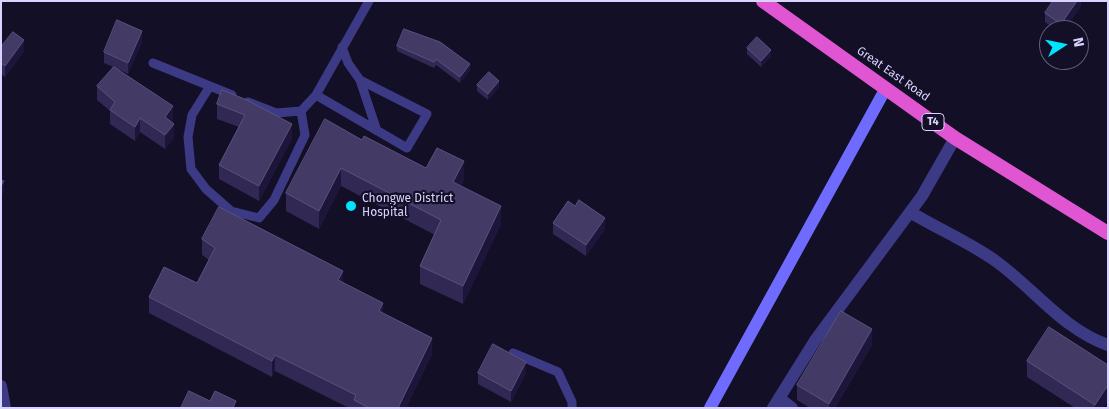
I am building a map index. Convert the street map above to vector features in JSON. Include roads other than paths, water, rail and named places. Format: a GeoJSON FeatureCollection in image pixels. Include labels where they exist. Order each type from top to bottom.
{"type":"FeatureCollection","features":[{"type":"Feature","properties":{"kind":"highway","name":"Great East Road"},"geometry":{"type":"LineString","coordinates":[[763,1],[955,138],[1108,233]]}},
{"type":"Feature","properties":{"kind":"main road"},"geometry":{"type":"LineString","coordinates":[[710,408],[886,88]]}},
{"type":"Feature","properties":{"kind":"street"},"geometry":{"type":"LineString","coordinates":[[792,408],[776,403],[816,340],[922,196],[955,138]]}},
{"type":"Feature","properties":{"kind":"street"},"geometry":{"type":"LineString","coordinates":[[910,212],[997,262],[1048,308],[1096,341],[1108,345]]}},
{"type":"Feature","properties":{"kind":"street"},"geometry":{"type":"LineString","coordinates":[[1,386],[5,408]]}},
{"type":"Feature","properties":{"kind":"lane"},"geometry":{"type":"LineString","coordinates":[[153,63],[276,113],[301,111],[316,96],[369,1]]}},
{"type":"Feature","properties":{"kind":"lane"},"geometry":{"type":"LineString","coordinates":[[342,47],[348,63],[360,80],[377,131]]}},
{"type":"Feature","properties":{"kind":"lane"},"geometry":{"type":"LineString","coordinates":[[316,96],[407,148],[427,114],[360,80]]}},
{"type":"Feature","properties":{"kind":"lane"},"geometry":{"type":"LineString","coordinates":[[210,86],[192,115],[188,137],[191,169],[206,190],[231,211],[259,218],[274,200],[305,134],[301,111]]}},
{"type":"Feature","properties":{"kind":"lane"},"geometry":{"type":"LineString","coordinates":[[513,353],[558,372],[572,402],[572,408]]}},
{"type":"Feature","properties":{"kind":"place","name":"Chongwe District Hospital"},"geometry":{"type":"Point","coordinates":[351,206]}}]}
